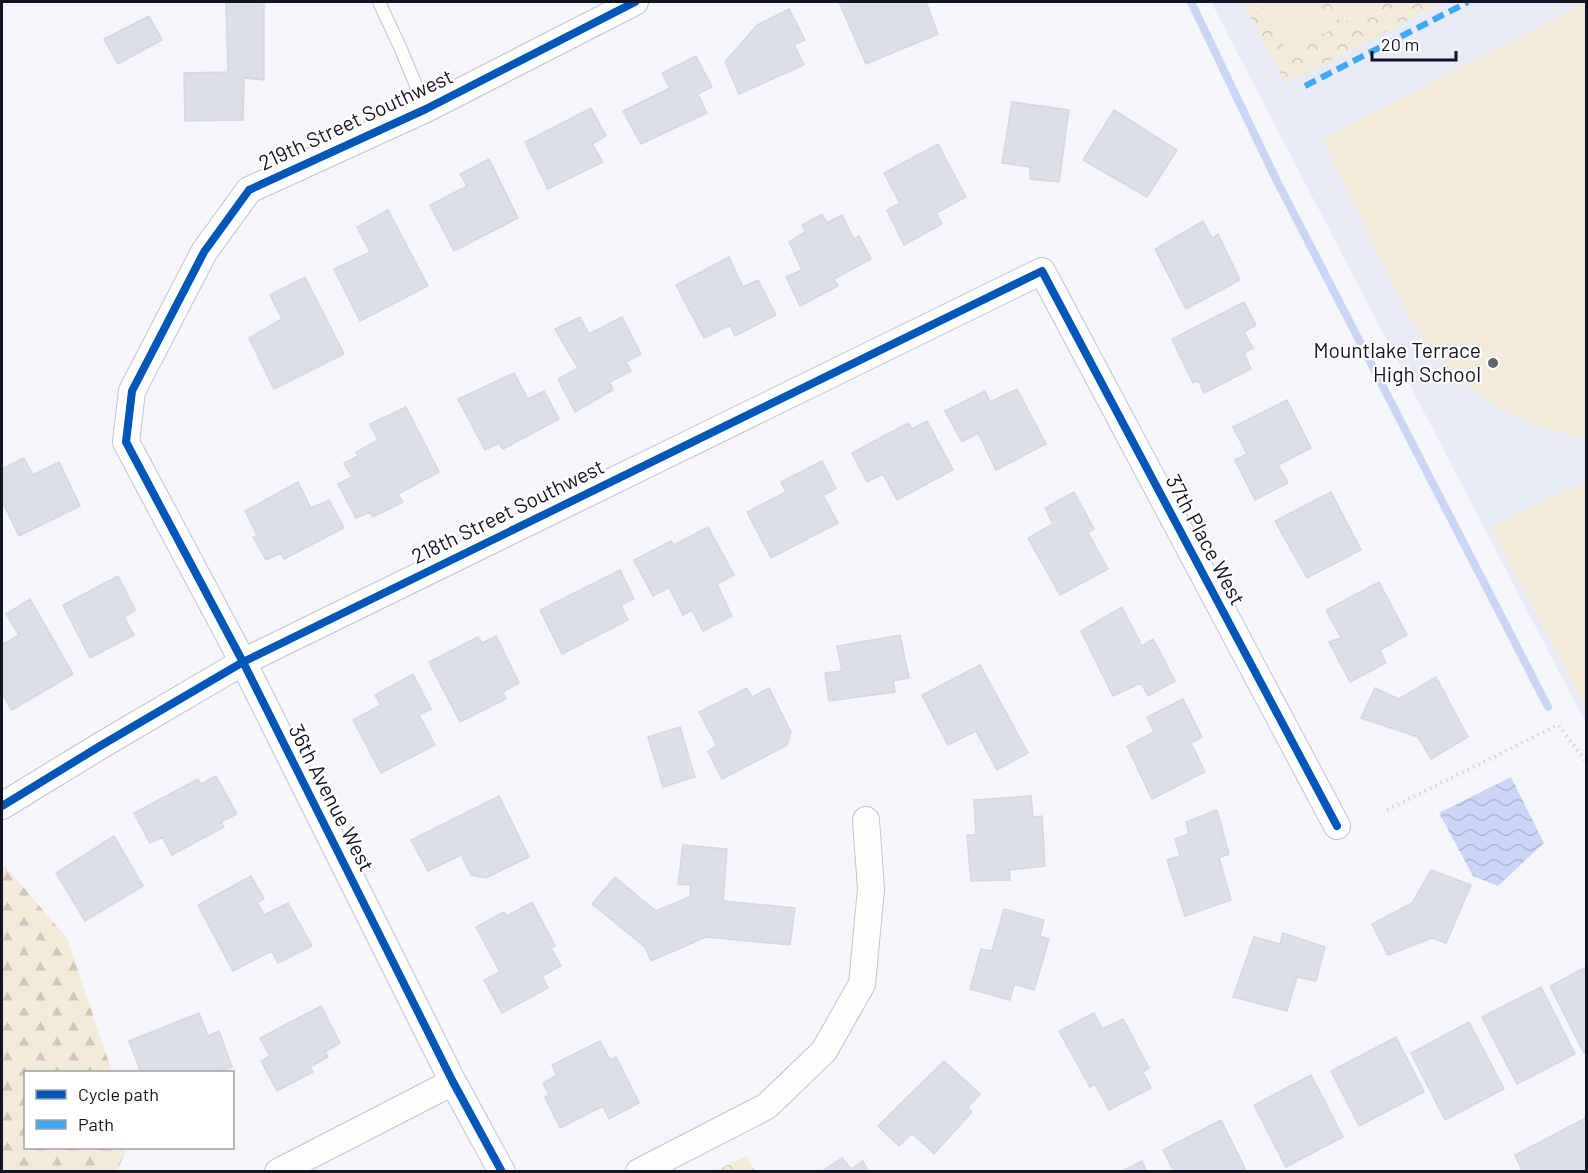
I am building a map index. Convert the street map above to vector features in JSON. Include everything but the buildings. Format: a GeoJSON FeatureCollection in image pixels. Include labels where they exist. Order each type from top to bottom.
{"type":"FeatureCollection","features":[{"type":"Feature","properties":{"kind":"street","name":"219th Street Southwest"},"geometry":{"type":"LineString","coordinates":[[126,442],[132,391],[204,252],[249,190],[426,109],[635,2]]}},
{"type":"Feature","properties":{"kind":"street","name":"218th Street Southwest"},"geometry":{"type":"LineString","coordinates":[[2,806],[243,662],[1042,271]]}},
{"type":"Feature","properties":{"kind":"street","name":"37th Place West"},"geometry":{"type":"LineString","coordinates":[[1042,271],[1337,826]]}},
{"type":"Feature","properties":{"kind":"street","name":"36th Avenue West"},"geometry":{"type":"LineString","coordinates":[[126,442],[243,662],[453,1082],[502,1172]]}},
{"type":"Feature","properties":{"kind":"street"},"geometry":{"type":"LineString","coordinates":[[639,1172],[767,1106],[824,1051],[862,984],[871,889],[866,820]]}},
{"type":"Feature","properties":{"kind":"street"},"geometry":{"type":"LineString","coordinates":[[278,1172],[453,1082]]}},
{"type":"Feature","properties":{"kind":"lane"},"geometry":{"type":"LineString","coordinates":[[379,2],[426,109]]}},
{"type":"Feature","properties":{"kind":"path"},"geometry":{"type":"LineString","coordinates":[[1387,810],[1558,724],[1587,761]]}},
{"type":"Feature","properties":{"kind":"shaded area","name":"Mountlake Terrace High School"},"geometry":{"type":"Polygon","coordinates":[[[1211,2],[1586,2],[1586,724],[1211,2]]]}},
{"type":"Feature","properties":{"kind":"green space"},"geometry":{"type":"Polygon","coordinates":[[[1243,2],[1443,2],[1286,84],[1243,2]]]}},
{"type":"Feature","properties":{"kind":"green space"},"geometry":{"type":"Polygon","coordinates":[[[1260,2],[1313,2],[1329,31],[1287,53],[1260,2]]]}},
{"type":"Feature","properties":{"kind":"green space"},"geometry":{"type":"Polygon","coordinates":[[[1329,2],[1383,2],[1341,24],[1329,2]]]}},
{"type":"Feature","properties":{"kind":"green space"},"geometry":{"type":"Polygon","coordinates":[[[1586,2],[1586,439],[1544,429],[1501,410],[1463,383],[1431,350],[1406,311],[1322,139],[1586,2]]]}},
{"type":"Feature","properties":{"kind":"green space"},"geometry":{"type":"Polygon","coordinates":[[[1586,480],[1586,710],[1491,527],[1586,480]]]}},
{"type":"Feature","properties":{"kind":"green space"},"geometry":{"type":"Polygon","coordinates":[[[5,866],[67,938],[112,1071],[24,1071],[24,1149],[127,1149],[117,1171],[2,1171],[2,868],[5,866]]]}},
{"type":"Feature","properties":{"kind":"green space"},"geometry":{"type":"Polygon","coordinates":[[[747,1156],[755,1171],[715,1171],[747,1156]]]}},
{"type":"Feature","properties":{"kind":"water"},"geometry":{"type":"Polygon","coordinates":[[[1511,777],[1544,843],[1498,886],[1473,876],[1439,813],[1511,777]]]}},
{"type":"Feature","properties":{"kind":"waterway"},"geometry":{"type":"LineString","coordinates":[[1191,2],[1276,179],[1548,707]]}},
{"type":"Feature","properties":{"kind":"marked path"},"geometry":{"type":"LineString","coordinates":[[1305,86],[1468,2]]}},
{"type":"Feature","properties":{"kind":"cycle path"},"geometry":{"type":"LineString","coordinates":[[502,1172],[453,1082],[243,662],[126,442],[132,391],[204,252],[249,190],[426,109],[635,2]]}},
{"type":"Feature","properties":{"kind":"cycle path"},"geometry":{"type":"LineString","coordinates":[[2,806],[243,662],[1042,271],[1337,826]]}},
{"type":"Feature","properties":{"kind":"place","name":"Mountlake Terrace High School"},"geometry":{"type":"Point","coordinates":[1493,363]}}]}
